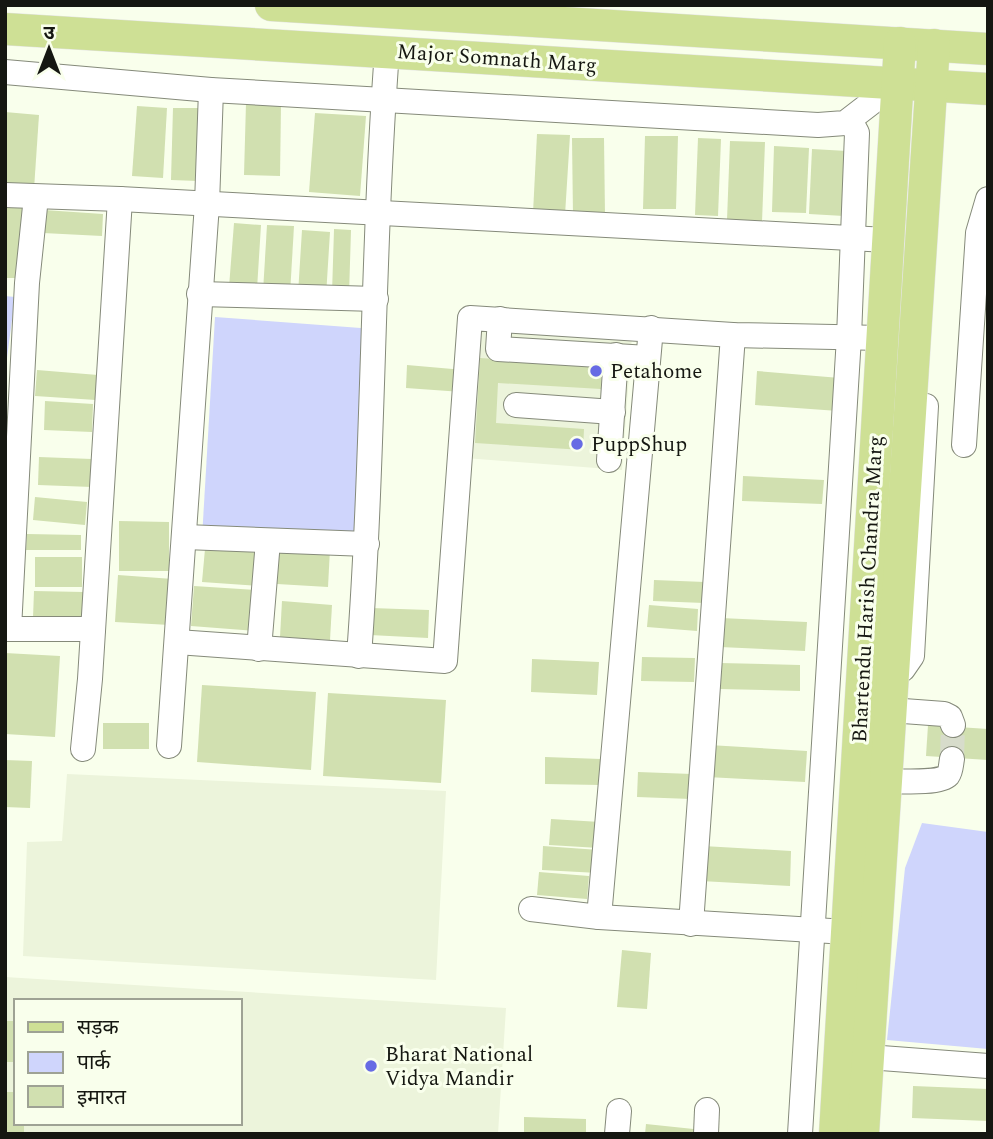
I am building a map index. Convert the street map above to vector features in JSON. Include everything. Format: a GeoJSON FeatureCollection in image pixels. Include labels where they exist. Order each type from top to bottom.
{"type":"FeatureCollection","features":[{"type":"Feature","properties":{"kind":"main road","name":"Major Somnath Marg"},"geometry":{"type":"LineString","coordinates":[[286,6],[449,10],[988,49]]}},
{"type":"Feature","properties":{"kind":"main road"},"geometry":{"type":"LineString","coordinates":[[447,54],[449,10]]}},
{"type":"Feature","properties":{"kind":"main road","name":"Major Somnath Marg"},"geometry":{"type":"LineString","coordinates":[[5,29],[988,89]]}},
{"type":"Feature","properties":{"kind":"main road","name":"Bhartendu Harish Chandra Marg"},"geometry":{"type":"LineString","coordinates":[[845,1130],[847,932],[900,43]]}},
{"type":"Feature","properties":{"kind":"main road","name":"Bhartendu Harish Chandra Marg"},"geometry":{"type":"LineString","coordinates":[[845,1130],[868,1057],[934,45]]}},
{"type":"Feature","properties":{"kind":"street"},"geometry":{"type":"LineString","coordinates":[[359,656],[367,544],[377,213],[387,51]]}},
{"type":"Feature","properties":{"kind":"street"},"geometry":{"type":"LineString","coordinates":[[5,72],[211,90],[818,125],[845,123],[897,83]]}},
{"type":"Feature","properties":{"kind":"street"},"geometry":{"type":"LineString","coordinates":[[169,746],[207,204],[211,90]]}},
{"type":"Feature","properties":{"kind":"street"},"geometry":{"type":"LineString","coordinates":[[845,1130],[800,1127],[854,238],[857,133],[850,120]]}},
{"type":"Feature","properties":{"kind":"street"},"geometry":{"type":"LineString","coordinates":[[5,195],[887,240]]}},
{"type":"Feature","properties":{"kind":"street"},"geometry":{"type":"LineString","coordinates":[[36,197],[16,282],[7,629],[93,629]]}},
{"type":"Feature","properties":{"kind":"street"},"geometry":{"type":"LineString","coordinates":[[83,749],[120,199]]}},
{"type":"Feature","properties":{"kind":"street"},"geometry":{"type":"LineString","coordinates":[[964,445],[978,233],[988,199]]}},
{"type":"Feature","properties":{"kind":"street"},"geometry":{"type":"LineString","coordinates":[[199,294],[376,299]]}},
{"type":"Feature","properties":{"kind":"street"},"geometry":{"type":"LineString","coordinates":[[177,642],[445,661],[470,318],[733,335],[882,338]]}},
{"type":"Feature","properties":{"kind":"street"},"geometry":{"type":"LineString","coordinates":[[500,319],[498,349],[648,358]]}},
{"type":"Feature","properties":{"kind":"street"},"geometry":{"type":"LineString","coordinates":[[599,917],[651,328]]}},
{"type":"Feature","properties":{"kind":"street"},"geometry":{"type":"LineString","coordinates":[[691,923],[733,335]]}},
{"type":"Feature","properties":{"kind":"street"},"geometry":{"type":"LineString","coordinates":[[610,460],[616,355]]}},
{"type":"Feature","properties":{"kind":"street"},"geometry":{"type":"LineString","coordinates":[[516,405],[612,412]]}},
{"type":"Feature","properties":{"kind":"street"},"geometry":{"type":"LineString","coordinates":[[185,537],[367,544]]}},
{"type":"Feature","properties":{"kind":"street"},"geometry":{"type":"LineString","coordinates":[[260,649],[268,541]]}},
{"type":"Feature","properties":{"kind":"street"},"geometry":{"type":"LineString","coordinates":[[832,593],[867,596]]}},
{"type":"Feature","properties":{"kind":"street"},"geometry":{"type":"LineString","coordinates":[[890,710],[944,714],[950,717],[953,725]]}},
{"type":"Feature","properties":{"kind":"street"},"geometry":{"type":"LineString","coordinates":[[886,781],[946,778],[952,759]]}},
{"type":"Feature","properties":{"kind":"street"},"geometry":{"type":"LineString","coordinates":[[531,909],[599,917],[847,932]]}},
{"type":"Feature","properties":{"kind":"street"},"geometry":{"type":"LineString","coordinates":[[868,1057],[988,1066]]}},
{"type":"Feature","properties":{"kind":"shaded area"},"geometry":{"type":"Polygon","coordinates":[[[475,324],[632,336],[622,470],[465,458],[475,324]]]}},
{"type":"Feature","properties":{"kind":"shaded area"},"geometry":{"type":"Polygon","coordinates":[[[67,774],[446,791],[436,980],[23,956],[27,842],[62,841],[67,774]]]}},
{"type":"Feature","properties":{"kind":"shaded area","name":"Bharat National Vidya Mandir"},"geometry":{"type":"Polygon","coordinates":[[[5,977],[506,1008],[498,1134],[5,1134],[5,977]]]}},
{"type":"Feature","properties":{"kind":"green space"},"geometry":{"type":"Polygon","coordinates":[[[5,296],[15,297],[5,373],[5,296]]]}},
{"type":"Feature","properties":{"kind":"green space"},"geometry":{"type":"Polygon","coordinates":[[[215,317],[374,329],[352,547],[202,538],[215,317]]]}},
{"type":"Feature","properties":{"kind":"green space"},"geometry":{"type":"Polygon","coordinates":[[[922,823],[988,832],[988,1049],[887,1040],[905,868],[922,823]]]}},
{"type":"Feature","properties":{"kind":"building"},"geometry":{"type":"Polygon","coordinates":[[[246,103],[281,104],[280,176],[244,175],[246,103]]]}},
{"type":"Feature","properties":{"kind":"building"},"geometry":{"type":"Polygon","coordinates":[[[137,106],[167,108],[163,178],[132,176],[137,106]]]}},
{"type":"Feature","properties":{"kind":"building"},"geometry":{"type":"Polygon","coordinates":[[[173,108],[201,108],[198,181],[171,180],[173,108]]]}},
{"type":"Feature","properties":{"kind":"building"},"geometry":{"type":"Polygon","coordinates":[[[5,112],[39,115],[34,189],[5,186],[5,112]]]}},
{"type":"Feature","properties":{"kind":"building"},"geometry":{"type":"Polygon","coordinates":[[[315,113],[366,116],[360,196],[309,192],[315,113]]]}},
{"type":"Feature","properties":{"kind":"building"},"geometry":{"type":"Polygon","coordinates":[[[537,134],[570,135],[565,215],[533,213],[537,134]]]}},
{"type":"Feature","properties":{"kind":"building"},"geometry":{"type":"Polygon","coordinates":[[[645,136],[678,136],[676,209],[643,209],[645,136]]]}},
{"type":"Feature","properties":{"kind":"building"},"geometry":{"type":"Polygon","coordinates":[[[572,138],[604,138],[605,216],[573,216],[572,138]]]}},
{"type":"Feature","properties":{"kind":"building"},"geometry":{"type":"Polygon","coordinates":[[[698,138],[721,139],[718,216],[695,215],[698,138]]]}},
{"type":"Feature","properties":{"kind":"building"},"geometry":{"type":"Polygon","coordinates":[[[730,141],[765,142],[762,222],[727,220],[730,141]]]}},
{"type":"Feature","properties":{"kind":"building"},"geometry":{"type":"Polygon","coordinates":[[[774,146],[809,148],[806,213],[772,212],[774,146]]]}},
{"type":"Feature","properties":{"kind":"building"},"geometry":{"type":"Polygon","coordinates":[[[812,149],[847,151],[844,216],[809,214],[812,149]]]}},
{"type":"Feature","properties":{"kind":"building"},"geometry":{"type":"Polygon","coordinates":[[[5,202],[27,203],[26,278],[5,278],[5,202]]]}},
{"type":"Feature","properties":{"kind":"building"},"geometry":{"type":"Polygon","coordinates":[[[44,210],[103,214],[102,236],[43,233],[44,210]]]}},
{"type":"Feature","properties":{"kind":"building"},"geometry":{"type":"Polygon","coordinates":[[[234,223],[261,225],[257,289],[229,287],[234,223]]]}},
{"type":"Feature","properties":{"kind":"building"},"geometry":{"type":"Polygon","coordinates":[[[267,225],[294,226],[290,294],[263,292],[267,225]]]}},
{"type":"Feature","properties":{"kind":"building"},"geometry":{"type":"Polygon","coordinates":[[[334,229],[351,230],[349,294],[332,294],[334,229]]]}},
{"type":"Feature","properties":{"kind":"building"},"geometry":{"type":"Polygon","coordinates":[[[302,230],[330,232],[326,296],[298,294],[302,230]]]}},
{"type":"Feature","properties":{"kind":"building"},"geometry":{"type":"Polygon","coordinates":[[[480,358],[602,366],[601,389],[498,383],[496,423],[584,429],[583,450],[475,443],[480,358]]]}},
{"type":"Feature","properties":{"kind":"building"},"geometry":{"type":"Polygon","coordinates":[[[407,365],[464,370],[462,392],[406,388],[407,365]]]}},
{"type":"Feature","properties":{"kind":"building"},"geometry":{"type":"Polygon","coordinates":[[[37,370],[98,375],[96,400],[35,396],[37,370]]]}},
{"type":"Feature","properties":{"kind":"building"},"geometry":{"type":"Polygon","coordinates":[[[757,371],[840,378],[838,411],[755,405],[757,371]]]}},
{"type":"Feature","properties":{"kind":"building"},"geometry":{"type":"Polygon","coordinates":[[[45,401],[93,404],[92,432],[44,430],[45,401]]]}},
{"type":"Feature","properties":{"kind":"building"},"geometry":{"type":"Polygon","coordinates":[[[39,457],[92,459],[92,487],[38,485],[39,457]]]}},
{"type":"Feature","properties":{"kind":"building"},"geometry":{"type":"Polygon","coordinates":[[[743,476],[824,480],[822,504],[742,501],[743,476]]]}},
{"type":"Feature","properties":{"kind":"building"},"geometry":{"type":"Polygon","coordinates":[[[35,497],[87,502],[85,525],[33,520],[35,497]]]}},
{"type":"Feature","properties":{"kind":"building"},"geometry":{"type":"Polygon","coordinates":[[[119,521],[169,522],[169,571],[119,571],[119,521]]]}},
{"type":"Feature","properties":{"kind":"building"},"geometry":{"type":"Polygon","coordinates":[[[27,534],[81,535],[81,550],[26,550],[27,534]]]}},
{"type":"Feature","properties":{"kind":"building"},"geometry":{"type":"Polygon","coordinates":[[[279,546],[330,549],[328,587],[277,584],[279,546]]]}},
{"type":"Feature","properties":{"kind":"building"},"geometry":{"type":"Polygon","coordinates":[[[205,549],[262,553],[260,586],[202,582],[205,549]]]}},
{"type":"Feature","properties":{"kind":"building"},"geometry":{"type":"Polygon","coordinates":[[[35,557],[82,557],[82,587],[35,587],[35,557]]]}},
{"type":"Feature","properties":{"kind":"building"},"geometry":{"type":"Polygon","coordinates":[[[118,575],[173,579],[170,625],[115,622],[118,575]]]}},
{"type":"Feature","properties":{"kind":"building"},"geometry":{"type":"Polygon","coordinates":[[[654,580],[705,582],[704,603],[653,601],[654,580]]]}},
{"type":"Feature","properties":{"kind":"building"},"geometry":{"type":"Polygon","coordinates":[[[194,586],[258,590],[256,631],[191,626],[194,586]]]}},
{"type":"Feature","properties":{"kind":"building"},"geometry":{"type":"Polygon","coordinates":[[[34,591],[84,592],[83,619],[33,618],[34,591]]]}},
{"type":"Feature","properties":{"kind":"building"},"geometry":{"type":"Polygon","coordinates":[[[282,601],[332,605],[330,640],[280,637],[282,601]]]}},
{"type":"Feature","properties":{"kind":"building"},"geometry":{"type":"Polygon","coordinates":[[[649,605],[698,609],[697,631],[647,627],[649,605]]]}},
{"type":"Feature","properties":{"kind":"building"},"geometry":{"type":"Polygon","coordinates":[[[371,608],[429,610],[428,638],[370,635],[371,608]]]}},
{"type":"Feature","properties":{"kind":"building"},"geometry":{"type":"Polygon","coordinates":[[[721,618],[807,622],[805,651],[720,647],[721,618]]]}},
{"type":"Feature","properties":{"kind":"building"},"geometry":{"type":"Polygon","coordinates":[[[5,653],[60,656],[55,737],[5,734],[5,653]]]}},
{"type":"Feature","properties":{"kind":"building"},"geometry":{"type":"Polygon","coordinates":[[[642,657],[695,658],[694,682],[641,681],[642,657]]]}},
{"type":"Feature","properties":{"kind":"building"},"geometry":{"type":"Polygon","coordinates":[[[532,659],[599,662],[597,695],[531,692],[532,659]]]}},
{"type":"Feature","properties":{"kind":"building"},"geometry":{"type":"Polygon","coordinates":[[[720,663],[800,665],[800,691],[719,689],[720,663]]]}},
{"type":"Feature","properties":{"kind":"building"},"geometry":{"type":"Polygon","coordinates":[[[202,685],[316,692],[311,770],[197,762],[202,685]]]}},
{"type":"Feature","properties":{"kind":"building"},"geometry":{"type":"Polygon","coordinates":[[[328,693],[446,700],[441,783],[323,776],[328,693]]]}},
{"type":"Feature","properties":{"kind":"building"},"geometry":{"type":"Polygon","coordinates":[[[103,723],[149,723],[149,749],[103,749],[103,723]]]}},
{"type":"Feature","properties":{"kind":"building"},"geometry":{"type":"Polygon","coordinates":[[[928,725],[988,729],[988,760],[926,756],[928,725]]]}},
{"type":"Feature","properties":{"kind":"building"},"geometry":{"type":"Polygon","coordinates":[[[709,745],[807,751],[805,782],[707,777],[709,745]]]}},
{"type":"Feature","properties":{"kind":"building"},"geometry":{"type":"Polygon","coordinates":[[[545,757],[601,759],[600,785],[545,784],[545,757]]]}},
{"type":"Feature","properties":{"kind":"building"},"geometry":{"type":"Polygon","coordinates":[[[5,760],[32,761],[30,808],[5,807],[5,760]]]}},
{"type":"Feature","properties":{"kind":"building"},"geometry":{"type":"Polygon","coordinates":[[[638,772],[692,774],[691,799],[637,797],[638,772]]]}},
{"type":"Feature","properties":{"kind":"building"},"geometry":{"type":"Polygon","coordinates":[[[551,819],[600,822],[599,848],[549,845],[551,819]]]}},
{"type":"Feature","properties":{"kind":"building"},"geometry":{"type":"Polygon","coordinates":[[[543,846],[599,850],[598,873],[542,870],[543,846]]]}},
{"type":"Feature","properties":{"kind":"building"},"geometry":{"type":"Polygon","coordinates":[[[703,846],[791,851],[790,886],[701,881],[703,846]]]}},
{"type":"Feature","properties":{"kind":"building"},"geometry":{"type":"Polygon","coordinates":[[[539,872],[589,876],[587,899],[537,895],[539,872]]]}},
{"type":"Feature","properties":{"kind":"building"},"geometry":{"type":"Polygon","coordinates":[[[622,950],[651,953],[647,1009],[617,1007],[622,950]]]}},
{"type":"Feature","properties":{"kind":"building"},"geometry":{"type":"Polygon","coordinates":[[[5,1021],[14,1021],[14,1062],[5,1062],[5,1021]]]}},
{"type":"Feature","properties":{"kind":"building"},"geometry":{"type":"Polygon","coordinates":[[[913,1086],[988,1089],[988,1121],[912,1118],[913,1086]]]}},
{"type":"Feature","properties":{"kind":"building"},"geometry":{"type":"Polygon","coordinates":[[[5,1092],[14,1092],[14,1125],[24,1125],[24,1134],[5,1134],[5,1092]]]}},
{"type":"Feature","properties":{"kind":"building"},"geometry":{"type":"Polygon","coordinates":[[[524,1117],[586,1119],[586,1134],[524,1134],[524,1117]]]}},
{"type":"Feature","properties":{"kind":"building"},"geometry":{"type":"Polygon","coordinates":[[[646,1124],[703,1130],[703,1134],[645,1134],[646,1124]]]}},
{"type":"Feature","properties":{"kind":"tunnel"},"geometry":{"type":"LineString","coordinates":[[952,759],[953,725]]}},
{"type":"Feature","properties":{"kind":"place","name":"Petahome"},"geometry":{"type":"Point","coordinates":[596,371]}},
{"type":"Feature","properties":{"kind":"place","name":"PuppShup"},"geometry":{"type":"Point","coordinates":[577,444]}},
{"type":"Feature","properties":{"kind":"place","name":"Bharat National Vidya Mandir"},"geometry":{"type":"Point","coordinates":[371,1066]}}]}
